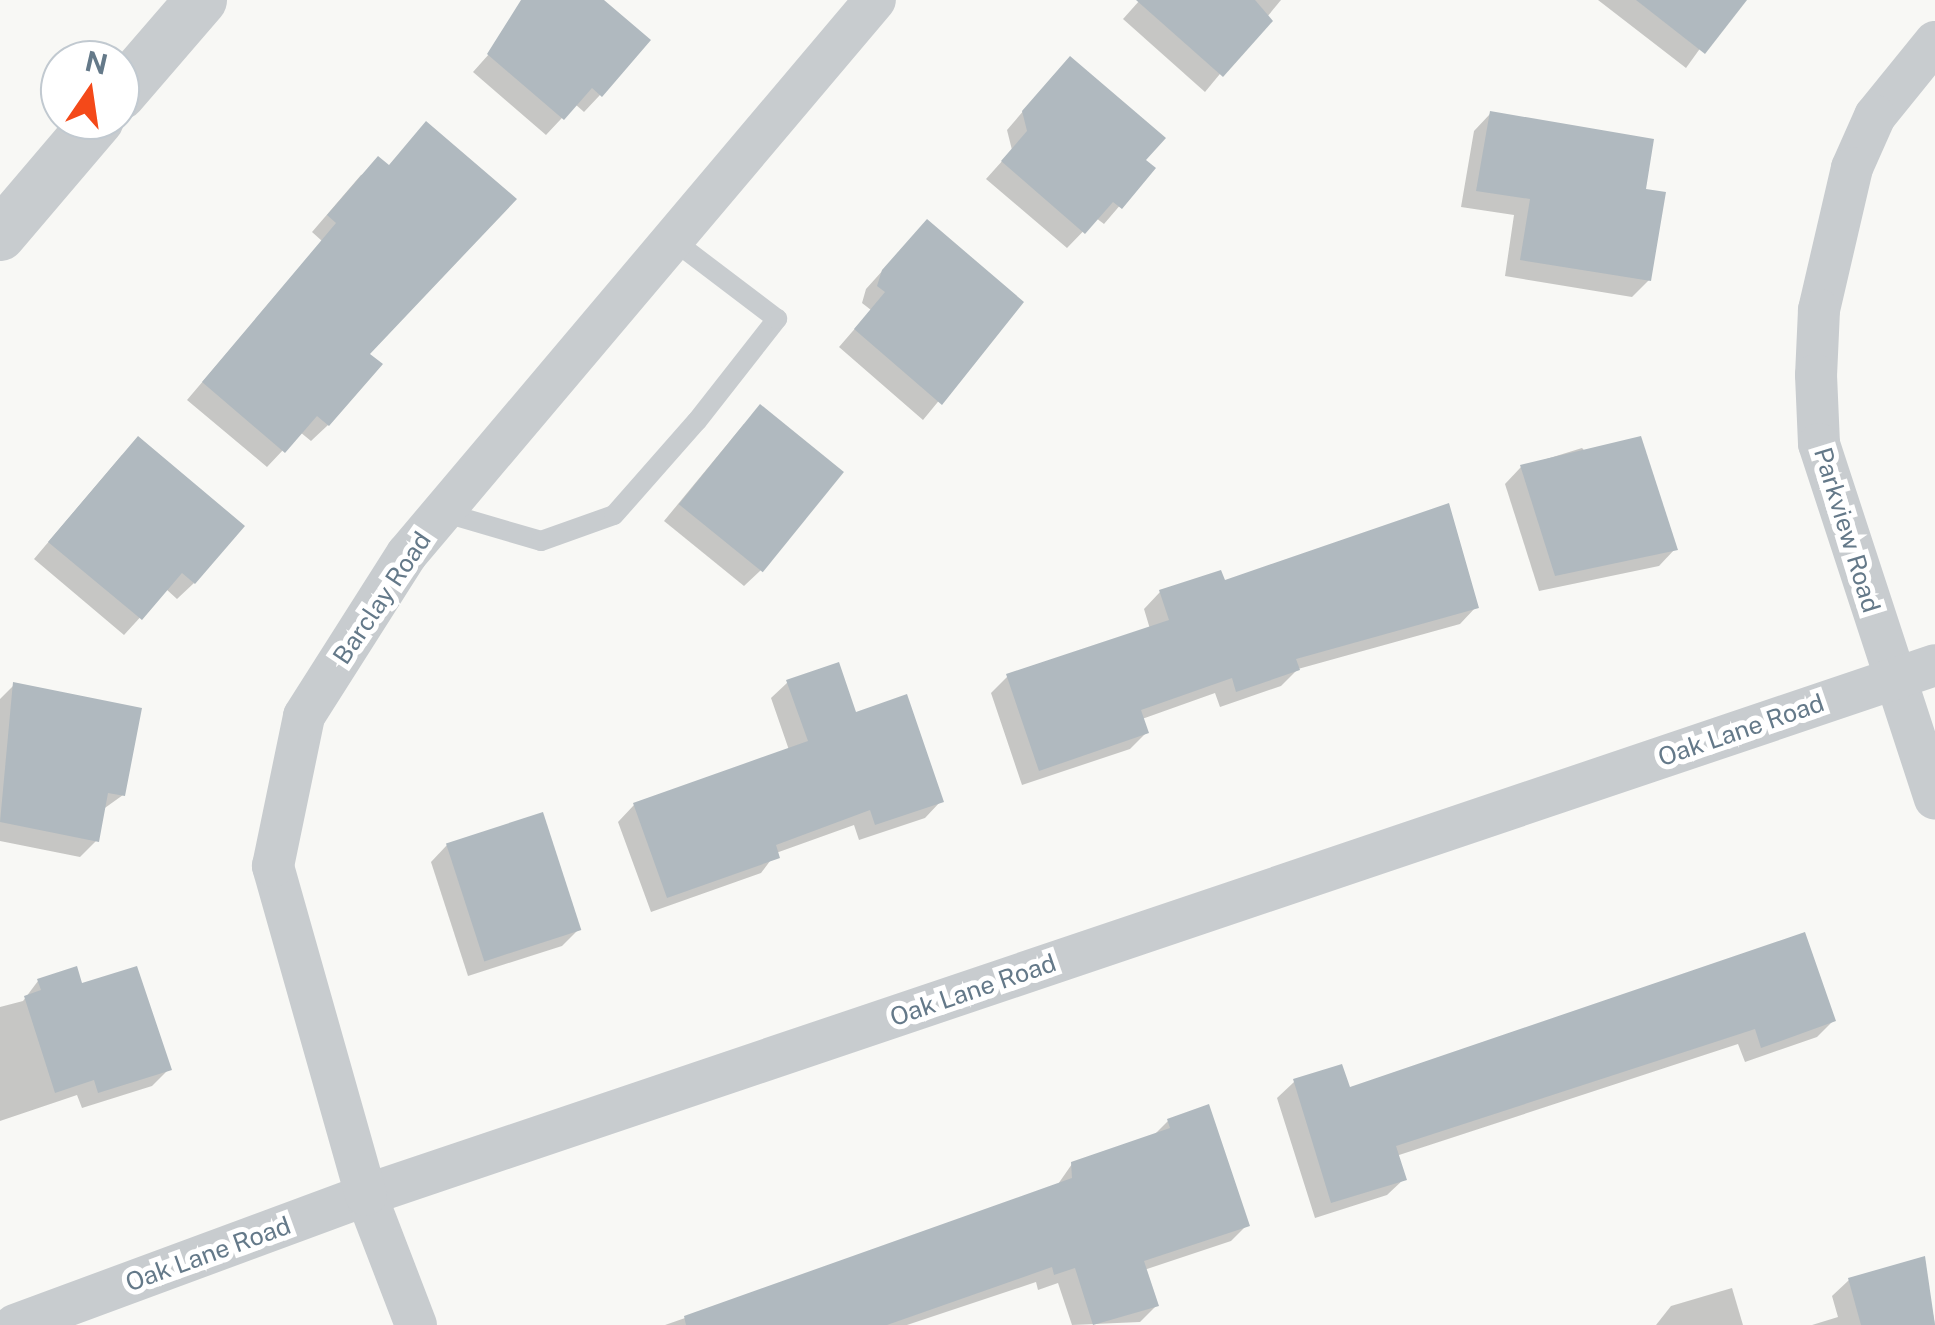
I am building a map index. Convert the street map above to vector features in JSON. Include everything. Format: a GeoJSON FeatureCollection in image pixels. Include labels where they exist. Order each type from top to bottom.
{"type":"FeatureCollection","features":[{"type":"Feature","properties":{"kind":"street"},"geometry":{"type":"LineString","coordinates":[[140,71],[201,0]]}},
{"type":"Feature","properties":{"kind":"street","name":"Barclay Road"},"geometry":{"type":"LineString","coordinates":[[416,1325],[366,1195],[273,866],[304,716],[442,512],[875,0]]}},
{"type":"Feature","properties":{"kind":"street","name":"Parkview Road"},"geometry":{"type":"LineString","coordinates":[[1935,42],[1876,116],[1852,168],[1819,310],[1819,444],[1892,679],[1935,798]]}},
{"type":"Feature","properties":{"kind":"street"},"geometry":{"type":"LineString","coordinates":[[0,234],[81,140]]}},
{"type":"Feature","properties":{"kind":"street","name":"Oak Lane Road"},"geometry":{"type":"LineString","coordinates":[[15,1325],[366,1195],[1935,665]]}},
{"type":"Feature","properties":{"kind":"lane"},"geometry":{"type":"LineString","coordinates":[[442,512],[541,541],[614,515],[698,421],[777,319],[672,240]]}},
{"type":"Feature","properties":{"kind":"building"},"geometry":{"type":"Polygon","coordinates":[[[521,0],[604,0],[651,40],[602,97],[592,88],[564,120],[487,54],[521,0]]]}},
{"type":"Feature","properties":{"kind":"building"},"geometry":{"type":"Polygon","coordinates":[[[1136,0],[1255,0],[1273,21],[1223,77],[1136,0]]]}},
{"type":"Feature","properties":{"kind":"building"},"geometry":{"type":"Polygon","coordinates":[[[1636,0],[1747,0],[1705,54],[1636,0]]]}},
{"type":"Feature","properties":{"kind":"building"},"geometry":{"type":"Polygon","coordinates":[[[1070,56],[1166,138],[1146,160],[1156,168],[1122,209],[1113,202],[1085,234],[1001,161],[1027,131],[1022,111],[1070,56]]]}},
{"type":"Feature","properties":{"kind":"building"},"geometry":{"type":"Polygon","coordinates":[[[1490,111],[1654,139],[1646,189],[1666,192],[1651,281],[1520,260],[1530,199],[1476,191],[1490,111]]]}},
{"type":"Feature","properties":{"kind":"building"},"geometry":{"type":"Polygon","coordinates":[[[426,121],[517,199],[370,354],[383,364],[329,426],[317,416],[285,453],[202,382],[336,223],[327,215],[378,156],[389,165],[426,121]]]}},
{"type":"Feature","properties":{"kind":"building"},"geometry":{"type":"Polygon","coordinates":[[[927,219],[1024,302],[942,405],[854,329],[885,292],[877,286],[882,270],[927,219]]]}},
{"type":"Feature","properties":{"kind":"building"},"geometry":{"type":"Polygon","coordinates":[[[760,404],[844,472],[763,572],[679,504],[760,404]]]}},
{"type":"Feature","properties":{"kind":"building"},"geometry":{"type":"Polygon","coordinates":[[[138,436],[245,526],[195,584],[182,573],[142,620],[48,542],[138,436]]]}},
{"type":"Feature","properties":{"kind":"building"},"geometry":{"type":"Polygon","coordinates":[[[1641,436],[1678,550],[1555,576],[1520,465],[1641,436]]]}},
{"type":"Feature","properties":{"kind":"building"},"geometry":{"type":"Polygon","coordinates":[[[1449,503],[1479,608],[1296,659],[1300,670],[1236,692],[1232,678],[1141,710],[1149,733],[1039,771],[1006,674],[1169,620],[1159,590],[1221,570],[1225,580],[1449,503]]]}},
{"type":"Feature","properties":{"kind":"building"},"geometry":{"type":"Polygon","coordinates":[[[839,662],[856,712],[907,694],[944,802],[875,825],[870,810],[776,845],[780,858],[667,898],[633,803],[808,741],[786,680],[839,662]]]}},
{"type":"Feature","properties":{"kind":"building"},"geometry":{"type":"Polygon","coordinates":[[[13,682],[142,708],[125,796],[108,793],[99,842],[0,822],[13,682]]]}},
{"type":"Feature","properties":{"kind":"building"},"geometry":{"type":"Polygon","coordinates":[[[543,812],[581,930],[484,961],[446,844],[543,812]]]}},
{"type":"Feature","properties":{"kind":"building"},"geometry":{"type":"Polygon","coordinates":[[[1805,932],[1836,1021],[1761,1048],[1755,1029],[1396,1146],[1407,1180],[1331,1203],[1293,1079],[1342,1064],[1350,1087],[1805,932]]]}},
{"type":"Feature","properties":{"kind":"building"},"geometry":{"type":"Polygon","coordinates":[[[77,966],[82,983],[137,966],[172,1070],[98,1093],[94,1080],[55,1093],[24,996],[41,990],[37,979],[77,966]]]}},
{"type":"Feature","properties":{"kind":"building"},"geometry":{"type":"Polygon","coordinates":[[[1209,1104],[1250,1226],[1144,1261],[1159,1306],[1093,1325],[1075,1268],[1054,1275],[1052,1267],[887,1325],[686,1325],[684,1316],[1072,1178],[1071,1162],[1170,1128],[1167,1119],[1209,1104]]]}},
{"type":"Feature","properties":{"kind":"building"},"geometry":{"type":"Polygon","coordinates":[[[1925,1256],[1935,1325],[1861,1325],[1848,1278],[1925,1256]]]}}]}
